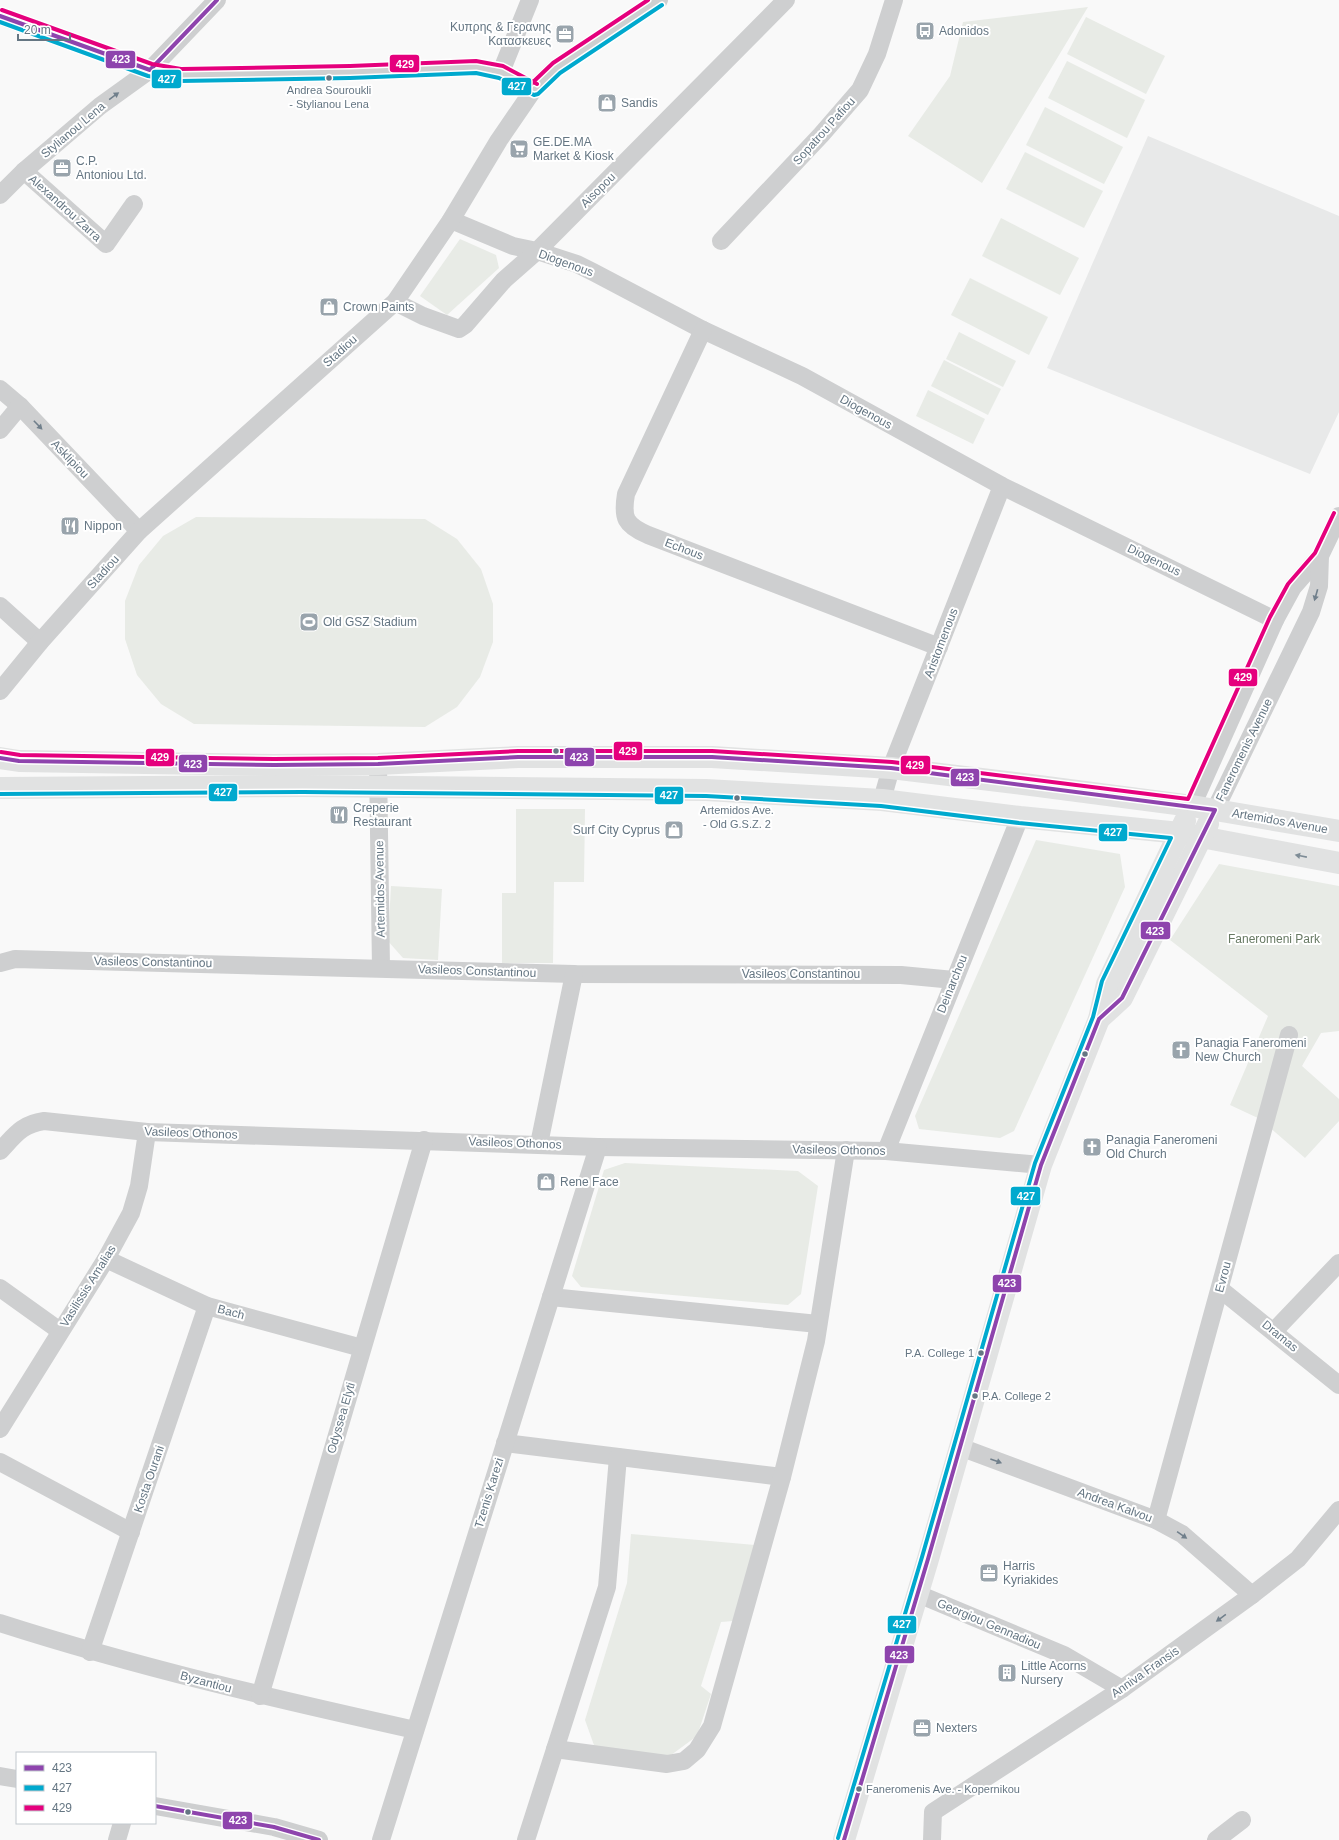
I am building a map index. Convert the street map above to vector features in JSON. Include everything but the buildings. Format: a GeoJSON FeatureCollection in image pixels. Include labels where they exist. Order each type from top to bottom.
{"type":"FeatureCollection","features":[{"type":"Feature","properties":{"kind":"main road","name":"Artemidos Avenue"},"geometry":{"type":"LineString","coordinates":[[0,758],[19,761],[274,765],[378,764],[518,757],[712,757],[891,768],[1192,806],[1339,831]]}},
{"type":"Feature","properties":{"kind":"main road"},"geometry":{"type":"LineString","coordinates":[[0,788],[378,787],[706,790],[882,800],[1020,817],[1180,833],[1339,863]]}},
{"type":"Feature","properties":{"kind":"main road","name":"Faneromenis Avenue"},"geometry":{"type":"LineString","coordinates":[[844,1840],[918,1594],[1041,1165],[1099,1019],[1107,984],[1192,806]]}},
{"type":"Feature","properties":{"kind":"main road","name":"Faneromenis Avenue"},"geometry":{"type":"LineString","coordinates":[[1099,1019],[1122,998],[1215,810]]}},
{"type":"Feature","properties":{"kind":"street","name":"Stylianou Lena"},"geometry":{"type":"LineString","coordinates":[[0,194],[24,171],[100,106],[150,70],[217,0]]}},
{"type":"Feature","properties":{"kind":"street"},"geometry":{"type":"LineString","coordinates":[[501,72],[530,0]]}},
{"type":"Feature","properties":{"kind":"street","name":"Stadiou"},"geometry":{"type":"LineString","coordinates":[[0,691],[40,642],[139,531],[395,302],[451,220],[499,140],[534,89],[556,68],[659,0]]}},
{"type":"Feature","properties":{"kind":"street","name":"Aisopou"},"geometry":{"type":"LineString","coordinates":[[395,302],[423,316],[459,330],[465,326],[504,280],[537,251],[786,0]]}},
{"type":"Feature","properties":{"kind":"street","name":"Sopatrou Pafiou"},"geometry":{"type":"LineString","coordinates":[[721,241],[821,135],[860,90],[877,54],[894,0]]}},
{"type":"Feature","properties":{"kind":"street"},"geometry":{"type":"LineString","coordinates":[[0,16],[150,70],[181,75],[350,72],[476,67],[501,72],[534,89]]}},
{"type":"Feature","properties":{"kind":"street","name":"Alexandrou Zarra"},"geometry":{"type":"LineString","coordinates":[[24,171],[106,244],[134,204]]}},
{"type":"Feature","properties":{"kind":"street","name":"Diogenous"},"geometry":{"type":"LineString","coordinates":[[451,220],[513,246],[537,251],[577,264],[703,330],[802,376],[1002,486],[1275,620]]}},
{"type":"Feature","properties":{"kind":"street","name":"Echous"},"geometry":{"type":"LineString","coordinates":[[703,330],[626,494],[624,509],[626,520],[634,529],[648,535],[939,647]]}},
{"type":"Feature","properties":{"kind":"street","name":"Asklipiou"},"geometry":{"type":"LineString","coordinates":[[0,389],[20,406],[139,531]]}},
{"type":"Feature","properties":{"kind":"street"},"geometry":{"type":"LineString","coordinates":[[0,430],[20,406]]}},
{"type":"Feature","properties":{"kind":"street","name":"Aristomenous"},"geometry":{"type":"LineString","coordinates":[[882,800],[891,768],[1002,486]]}},
{"type":"Feature","properties":{"kind":"street","name":"Faneromenis Avenue"},"geometry":{"type":"LineString","coordinates":[[1192,806],[1275,620],[1293,587],[1320,556],[1339,516]]}},
{"type":"Feature","properties":{"kind":"street","name":"Faneromenis Avenue"},"geometry":{"type":"LineString","coordinates":[[1215,810],[1311,612],[1319,586],[1320,556]]}},
{"type":"Feature","properties":{"kind":"street"},"geometry":{"type":"LineString","coordinates":[[0,606],[40,642]]}},
{"type":"Feature","properties":{"kind":"street","name":"Artemidos Avenue"},"geometry":{"type":"LineString","coordinates":[[378,764],[381,968]]}},
{"type":"Feature","properties":{"kind":"street","name":"Deinarchou"},"geometry":{"type":"LineString","coordinates":[[886,1151],[1020,817]]}},
{"type":"Feature","properties":{"kind":"street","name":"Vasileos Constantinou"},"geometry":{"type":"LineString","coordinates":[[0,963],[15,959],[574,974],[901,974],[954,980]]}},
{"type":"Feature","properties":{"kind":"street"},"geometry":{"type":"LineString","coordinates":[[539,1144],[574,974]]}},
{"type":"Feature","properties":{"kind":"street","name":"Evrou"},"geometry":{"type":"LineString","coordinates":[[1156,1520],[1289,1035]]}},
{"type":"Feature","properties":{"kind":"street","name":"Vasileos Othonos"},"geometry":{"type":"LineString","coordinates":[[0,1151],[19,1131],[31,1123],[44,1121],[147,1132],[424,1140],[598,1147],[886,1151],[1041,1165]]}},
{"type":"Feature","properties":{"kind":"street","name":"Vasilissis Amalias"},"geometry":{"type":"LineString","coordinates":[[0,1429],[60,1330],[106,1259],[131,1213],[136,1200],[147,1132]]}},
{"type":"Feature","properties":{"kind":"street","name":"Odyssea Elyti"},"geometry":{"type":"LineString","coordinates":[[260,1696],[424,1140]]}},
{"type":"Feature","properties":{"kind":"street","name":"Tzenis Karezi"},"geometry":{"type":"LineString","coordinates":[[381,1840],[598,1147]]}},
{"type":"Feature","properties":{"kind":"street"},"geometry":{"type":"LineString","coordinates":[[555,1749],[667,1764],[684,1761],[697,1750],[712,1726],[782,1477],[818,1324],[846,1150]]}},
{"type":"Feature","properties":{"kind":"street","name":"Bach"},"geometry":{"type":"LineString","coordinates":[[106,1259],[207,1306],[362,1348]]}},
{"type":"Feature","properties":{"kind":"street"},"geometry":{"type":"LineString","coordinates":[[1274,1331],[1339,1263]]}},
{"type":"Feature","properties":{"kind":"street"},"geometry":{"type":"LineString","coordinates":[[0,1288],[60,1330]]}},
{"type":"Feature","properties":{"kind":"street","name":"Dramas"},"geometry":{"type":"LineString","coordinates":[[1220,1289],[1274,1331],[1339,1385]]}},
{"type":"Feature","properties":{"kind":"street"},"geometry":{"type":"LineString","coordinates":[[551,1297],[818,1324]]}},
{"type":"Feature","properties":{"kind":"street","name":"Kosta Ourani"},"geometry":{"type":"LineString","coordinates":[[90,1652],[207,1306]]}},
{"type":"Feature","properties":{"kind":"street"},"geometry":{"type":"LineString","coordinates":[[505,1443],[782,1477]]}},
{"type":"Feature","properties":{"kind":"street","name":"Andrea Kalvou"},"geometry":{"type":"LineString","coordinates":[[960,1447],[1156,1520],[1182,1534],[1252,1595]]}},
{"type":"Feature","properties":{"kind":"street"},"geometry":{"type":"LineString","coordinates":[[526,1840],[607,1587],[618,1457]]}},
{"type":"Feature","properties":{"kind":"street"},"geometry":{"type":"LineString","coordinates":[[0,1462],[131,1532]]}},
{"type":"Feature","properties":{"kind":"street","name":"Anniva Fransis"},"geometry":{"type":"LineString","coordinates":[[932,1840],[933,1812],[1122,1689],[1252,1595],[1298,1559],[1339,1510]]}},
{"type":"Feature","properties":{"kind":"street","name":"Georgiou Gennadiou"},"geometry":{"type":"LineString","coordinates":[[918,1594],[1064,1655],[1122,1689]]}},
{"type":"Feature","properties":{"kind":"street","name":"Byzantiou"},"geometry":{"type":"LineString","coordinates":[[0,1623],[90,1652],[260,1696],[415,1730]]}},
{"type":"Feature","properties":{"kind":"street"},"geometry":{"type":"LineString","coordinates":[[0,1776],[16,1779]]}},
{"type":"Feature","properties":{"kind":"street"},"geometry":{"type":"LineString","coordinates":[[156,1806],[272,1834],[319,1840]]}},
{"type":"Feature","properties":{"kind":"street"},"geometry":{"type":"LineString","coordinates":[[1216,1840],[1242,1820]]}},
{"type":"Feature","properties":{"kind":"street"},"geometry":{"type":"LineString","coordinates":[[118,1840],[122,1824]]}},
{"type":"Feature","properties":{"kind":"shaded area"},"geometry":{"type":"Polygon","coordinates":[[[1148,136],[1339,216],[1339,412],[1310,474],[1047,368],[1148,136]]]}},
{"type":"Feature","properties":{"kind":"green space"},"geometry":{"type":"Polygon","coordinates":[[[1088,7],[982,183],[908,136],[950,76],[963,22],[1088,7]]]}},
{"type":"Feature","properties":{"kind":"green space"},"geometry":{"type":"Polygon","coordinates":[[[1086,17],[1165,56],[1146,94],[1067,54],[1086,17]]]}},
{"type":"Feature","properties":{"kind":"green space"},"geometry":{"type":"Polygon","coordinates":[[[1067,61],[1145,100],[1127,138],[1048,98],[1067,61]]]}},
{"type":"Feature","properties":{"kind":"green space"},"geometry":{"type":"Polygon","coordinates":[[[1045,107],[1123,147],[1104,184],[1026,145],[1045,107]]]}},
{"type":"Feature","properties":{"kind":"green space"},"geometry":{"type":"Polygon","coordinates":[[[1025,152],[1103,191],[1084,228],[1006,189],[1025,152]]]}},
{"type":"Feature","properties":{"kind":"green space"},"geometry":{"type":"Polygon","coordinates":[[[1001,218],[1079,258],[1060,295],[982,256],[1001,218]]]}},
{"type":"Feature","properties":{"kind":"green space"},"geometry":{"type":"Polygon","coordinates":[[[460,239],[496,255],[499,268],[447,315],[420,296],[460,239]]]}},
{"type":"Feature","properties":{"kind":"green space"},"geometry":{"type":"Polygon","coordinates":[[[970,278],[1048,317],[1029,355],[951,315],[970,278]]]}},
{"type":"Feature","properties":{"kind":"green space"},"geometry":{"type":"Polygon","coordinates":[[[959,332],[1016,361],[1003,387],[946,359],[959,332]]]}},
{"type":"Feature","properties":{"kind":"green space"},"geometry":{"type":"Polygon","coordinates":[[[944,360],[1001,389],[988,415],[931,386],[944,360]]]}},
{"type":"Feature","properties":{"kind":"green space"},"geometry":{"type":"Polygon","coordinates":[[[928,390],[985,419],[973,444],[916,416],[928,390]]]}},
{"type":"Feature","properties":{"kind":"green space","name":"Old GSZ Stadium"},"geometry":{"type":"Polygon","coordinates":[[[196,517],[425,519],[457,539],[481,569],[493,604],[493,642],[480,677],[457,707],[425,727],[194,724],[161,704],[137,675],[125,639],[125,601],[139,565],[163,536],[196,517]]]}},
{"type":"Feature","properties":{"kind":"green space"},"geometry":{"type":"Polygon","coordinates":[[[516,809],[585,809],[584,882],[554,882],[553,963],[502,963],[502,893],[516,893],[516,809]]]}},
{"type":"Feature","properties":{"kind":"green space"},"geometry":{"type":"Polygon","coordinates":[[[1036,840],[1120,854],[1125,887],[1014,1131],[1000,1138],[919,1129],[915,1116],[1036,840]]]}},
{"type":"Feature","properties":{"kind":"green space","name":"Faneromeni Park"},"geometry":{"type":"Polygon","coordinates":[[[1219,864],[1339,886],[1339,1031],[1321,1033],[1302,1066],[1339,1099],[1339,1121],[1305,1158],[1260,1119],[1230,1105],[1268,1016],[1170,940],[1219,864]]]}},
{"type":"Feature","properties":{"kind":"green space"},"geometry":{"type":"Polygon","coordinates":[[[391,886],[442,889],[438,960],[403,958],[388,941],[391,886]]]}},
{"type":"Feature","properties":{"kind":"green space"},"geometry":{"type":"Polygon","coordinates":[[[625,1163],[798,1171],[818,1186],[801,1294],[788,1305],[581,1287],[572,1276],[604,1170],[625,1163]]]}},
{"type":"Feature","properties":{"kind":"green space"},"geometry":{"type":"Polygon","coordinates":[[[631,1534],[755,1545],[733,1621],[721,1622],[701,1686],[711,1694],[697,1736],[667,1758],[595,1748],[585,1720],[627,1583],[631,1534]]]}},
{"type":"Feature","properties":{"kind":"transit line","name":"423"},"geometry":{"type":"LineString","coordinates":[[0,16],[150,70],[217,0]]}},
{"type":"Feature","properties":{"kind":"transit line","name":"429"},"geometry":{"type":"LineString","coordinates":[[530,85],[553,63],[648,0]]}},
{"type":"Feature","properties":{"kind":"transit line","name":"427"},"geometry":{"type":"LineString","coordinates":[[0,22],[148,76],[180,81],[350,78],[476,73],[499,78],[534,95],[538,94],[560,73],[662,5]]}},
{"type":"Feature","properties":{"kind":"transit line","name":"429"},"geometry":{"type":"LineString","coordinates":[[2,10],[152,64],[181,69],[350,66],[476,61],[503,66],[537,84]]}},
{"type":"Feature","properties":{"kind":"transit line","name":"429"},"geometry":{"type":"LineString","coordinates":[[1,752],[20,755],[274,759],[378,758],[518,751],[712,751],[892,762],[1188,799],[1270,617],[1288,584],[1315,553],[1334,513]]}},
{"type":"Feature","properties":{"kind":"transit line","name":"423"},"geometry":{"type":"LineString","coordinates":[[0,758],[19,761],[274,765],[378,764],[518,757],[712,757],[891,768],[1215,810],[1122,998],[1099,1019],[1041,1165],[928,1559],[844,1840]]}},
{"type":"Feature","properties":{"kind":"transit line","name":"427"},"geometry":{"type":"LineString","coordinates":[[0,794],[303,792],[706,796],[881,806],[1019,823],[1171,838],[1102,981],[1093,1017],[1035,1163],[922,1557],[838,1838]]}},
{"type":"Feature","properties":{"kind":"transit line","name":"423"},"geometry":{"type":"LineString","coordinates":[[156,1806],[274,1827],[319,1840]]}},
{"type":"Feature","properties":{"kind":"place","name":"Adonidos"},"geometry":{"type":"Point","coordinates":[925,31]}},
{"type":"Feature","properties":{"kind":"place","name":"Κυπρης & Γερανης Κατασκευες"},"geometry":{"type":"Point","coordinates":[565,34]}},
{"type":"Feature","properties":{"kind":"place","name":"Andrea Souroukli - Stylianou Lena"},"geometry":{"type":"Point","coordinates":[329,78]}},
{"type":"Feature","properties":{"kind":"place","name":"Sandis"},"geometry":{"type":"Point","coordinates":[607,103]}},
{"type":"Feature","properties":{"kind":"place","name":"GE.DE.MA Market & Kiosk"},"geometry":{"type":"Point","coordinates":[519,149]}},
{"type":"Feature","properties":{"kind":"place","name":"C.P. Antoniou Ltd."},"geometry":{"type":"Point","coordinates":[62,168]}},
{"type":"Feature","properties":{"kind":"place","name":"Crown Paints"},"geometry":{"type":"Point","coordinates":[329,307]}},
{"type":"Feature","properties":{"kind":"place","name":"Nippon"},"geometry":{"type":"Point","coordinates":[70,526]}},
{"type":"Feature","properties":{"kind":"place","name":"Old GSZ Stadium"},"geometry":{"type":"Point","coordinates":[309,622]}},
{"type":"Feature","properties":{"kind":"place","name":"Artemidos Ave. - Old G.S.Z. 2"},"geometry":{"type":"Point","coordinates":[737,798]}},
{"type":"Feature","properties":{"kind":"place","name":"Creperie Restaurant"},"geometry":{"type":"Point","coordinates":[339,815]}},
{"type":"Feature","properties":{"kind":"place","name":"Surf City Cyprus"},"geometry":{"type":"Point","coordinates":[674,830]}},
{"type":"Feature","properties":{"kind":"place","name":"Panagia Faneromeni New Church"},"geometry":{"type":"Point","coordinates":[1181,1050]}},
{"type":"Feature","properties":{"kind":"place","name":"Panagia Faneromeni Old Church"},"geometry":{"type":"Point","coordinates":[1092,1147]}},
{"type":"Feature","properties":{"kind":"place","name":"Rene Face"},"geometry":{"type":"Point","coordinates":[546,1182]}},
{"type":"Feature","properties":{"kind":"place","name":"P.A. College 1"},"geometry":{"type":"Point","coordinates":[981,1353]}},
{"type":"Feature","properties":{"kind":"place","name":"P.A. College 2"},"geometry":{"type":"Point","coordinates":[975,1396]}},
{"type":"Feature","properties":{"kind":"place","name":"Harris Kyriakides"},"geometry":{"type":"Point","coordinates":[989,1573]}},
{"type":"Feature","properties":{"kind":"place","name":"Little Acorns Nursery"},"geometry":{"type":"Point","coordinates":[1007,1673]}},
{"type":"Feature","properties":{"kind":"place","name":"Nexters"},"geometry":{"type":"Point","coordinates":[922,1728]}},
{"type":"Feature","properties":{"kind":"place","name":"Faneromenis Ave. - Kopernikou"},"geometry":{"type":"Point","coordinates":[859,1789]}}]}
